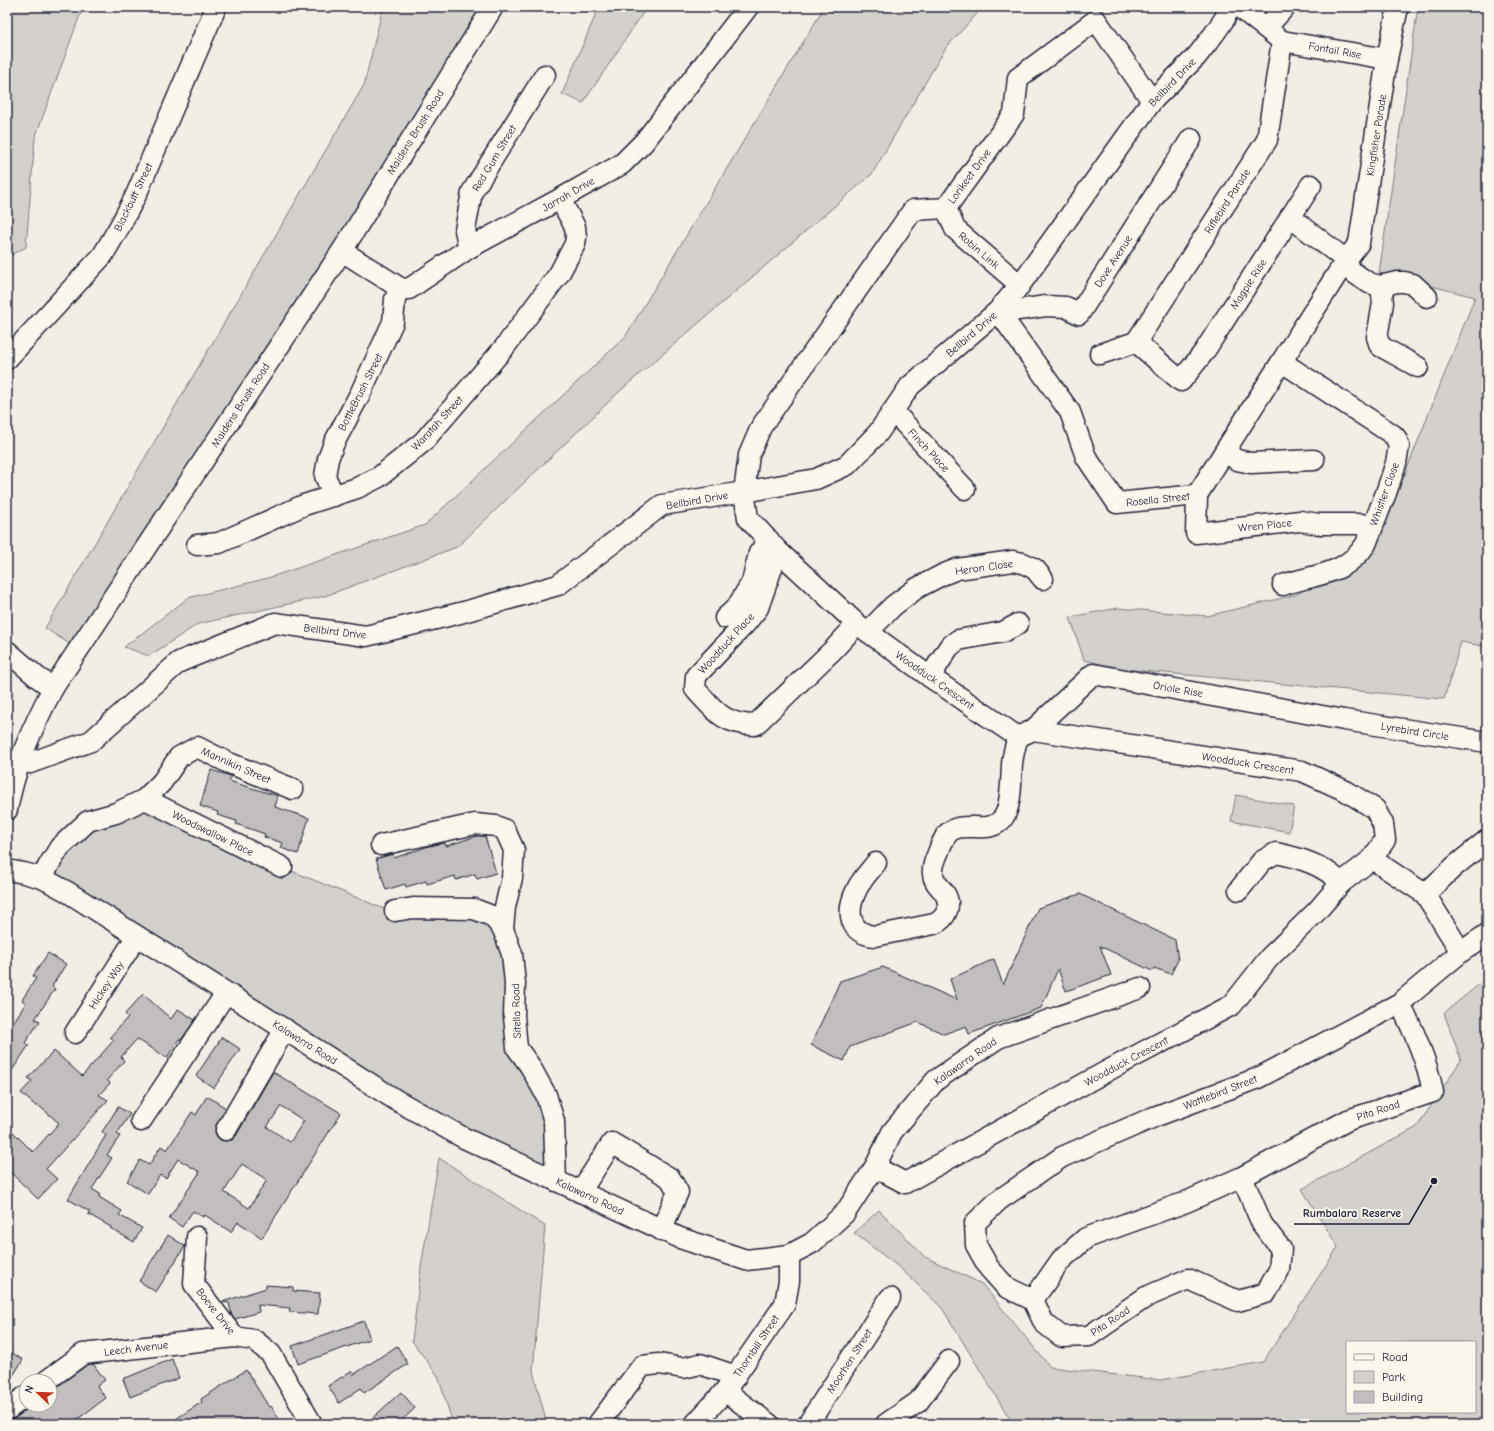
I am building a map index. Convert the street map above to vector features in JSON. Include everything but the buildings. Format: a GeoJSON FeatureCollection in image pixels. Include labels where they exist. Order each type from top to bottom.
{"type":"FeatureCollection","features":[{"type":"Feature","properties":{"kind":"street","name":"Blackbutt Street"},"geometry":{"type":"LineString","coordinates":[[7,359],[103,255],[136,195],[216,7]]}},
{"type":"Feature","properties":{"kind":"street","name":"Maidens Brush Road"},"geometry":{"type":"LineString","coordinates":[[7,810],[20,760],[31,730],[53,688],[342,251],[493,7]]}},
{"type":"Feature","properties":{"kind":"street","name":"Jarrah Drive"},"geometry":{"type":"LineString","coordinates":[[400,288],[409,289],[469,248],[622,164],[644,142],[748,7]]}},
{"type":"Feature","properties":{"kind":"street","name":"Bellbird Drive"},"geometry":{"type":"LineString","coordinates":[[20,760],[30,763],[91,741],[179,662],[275,623],[366,636],[468,611],[558,585],[662,505],[816,479],[847,465],[878,433],[910,386],[1000,308],[1020,285],[1152,101],[1197,56],[1214,34],[1229,7]]}},
{"type":"Feature","properties":{"kind":"street"},"geometry":{"type":"LineString","coordinates":[[1239,7],[1282,41]]}},
{"type":"Feature","properties":{"kind":"street"},"geometry":{"type":"LineString","coordinates":[[1266,28],[1285,7]]}},
{"type":"Feature","properties":{"kind":"street","name":"Kingfisher Parade"},"geometry":{"type":"LineString","coordinates":[[1346,260],[1359,243],[1387,59],[1398,7]]}},
{"type":"Feature","properties":{"kind":"street","name":"Lorikeet Drive"},"geometry":{"type":"LineString","coordinates":[[744,492],[749,456],[761,427],[826,332],[913,210],[946,208],[1014,114],[1018,78],[1096,20],[1152,101]]}},
{"type":"Feature","properties":{"kind":"street","name":"Fantail Rise"},"geometry":{"type":"LineString","coordinates":[[1282,41],[1387,59]]}},
{"type":"Feature","properties":{"kind":"street","name":"Riflebird Parade"},"geometry":{"type":"LineString","coordinates":[[1136,342],[1267,140],[1282,41]]}},
{"type":"Feature","properties":{"kind":"street","name":"Red Gum Street"},"geometry":{"type":"LineString","coordinates":[[469,248],[465,230],[472,192],[545,75]]}},
{"type":"Feature","properties":{"kind":"street","name":"Dove Avenue"},"geometry":{"type":"LineString","coordinates":[[1000,308],[1005,308],[1011,311],[1046,306],[1066,307],[1079,314],[1191,139]]}},
{"type":"Feature","properties":{"kind":"street","name":"Magpie Rise"},"geometry":{"type":"LineString","coordinates":[[1136,342],[1181,381],[1204,352],[1311,185]]}},
{"type":"Feature","properties":{"kind":"street","name":"Waratah Street"},"geometry":{"type":"LineString","coordinates":[[197,545],[219,543],[304,505],[358,488],[379,477],[423,442],[504,348],[558,274],[575,244],[575,227],[560,199]]}},
{"type":"Feature","properties":{"kind":"street","name":"Robin Link"},"geometry":{"type":"LineString","coordinates":[[946,208],[955,229],[1020,285]]}},
{"type":"Feature","properties":{"kind":"street"},"geometry":{"type":"LineString","coordinates":[[1290,218],[1346,260],[1351,271],[1373,285],[1381,286],[1404,282],[1413,284],[1427,297]]}},
{"type":"Feature","properties":{"kind":"street"},"geometry":{"type":"LineString","coordinates":[[342,251],[400,288]]}},
{"type":"Feature","properties":{"kind":"street","name":"Rosella Street"},"geometry":{"type":"LineString","coordinates":[[1000,308],[1070,412],[1086,456],[1117,503],[1197,495],[1346,260]]}},
{"type":"Feature","properties":{"kind":"street"},"geometry":{"type":"LineString","coordinates":[[1381,286],[1383,303],[1377,337],[1380,346],[1418,367]]}},
{"type":"Feature","properties":{"kind":"street","name":"BottleBrush Street"},"geometry":{"type":"LineString","coordinates":[[334,496],[325,476],[328,459],[334,443],[389,332],[393,322],[395,299],[400,288]]}},
{"type":"Feature","properties":{"kind":"street"},"geometry":{"type":"LineString","coordinates":[[1100,354],[1136,342]]}},
{"type":"Feature","properties":{"kind":"street","name":"Whistler Close"},"geometry":{"type":"LineString","coordinates":[[1282,362],[1392,434],[1396,438],[1399,446],[1396,463],[1386,492],[1366,544],[1361,552],[1344,566],[1326,574],[1297,580],[1283,585]]}},
{"type":"Feature","properties":{"kind":"street","name":"Finch Place"},"geometry":{"type":"LineString","coordinates":[[892,411],[965,490]]}},
{"type":"Feature","properties":{"kind":"street"},"geometry":{"type":"LineString","coordinates":[[1224,452],[1237,460],[1251,463],[1314,460]]}},
{"type":"Feature","properties":{"kind":"street","name":"Woodduck Crescent"},"geometry":{"type":"LineString","coordinates":[[744,492],[748,518],[773,546],[862,628],[930,677],[1026,733],[1302,771],[1346,791],[1375,808],[1384,824],[1385,840],[1372,860],[1341,883],[1316,911],[1269,958],[1232,1005],[1109,1070],[905,1182],[875,1167]]}},
{"type":"Feature","properties":{"kind":"street","name":"Wren Place"},"geometry":{"type":"LineString","coordinates":[[1197,495],[1196,532],[1300,521],[1319,524],[1362,524],[1372,528]]}},
{"type":"Feature","properties":{"kind":"street"},"geometry":{"type":"LineString","coordinates":[[725,618],[737,607],[752,582],[759,552],[773,546]]}},
{"type":"Feature","properties":{"kind":"street","name":"Woodduck Place"},"geometry":{"type":"LineString","coordinates":[[773,546],[758,608],[696,676],[695,689],[726,720],[744,725],[755,725],[834,649],[862,628]]}},
{"type":"Feature","properties":{"kind":"street","name":"Heron Close"},"geometry":{"type":"LineString","coordinates":[[862,628],[917,588],[957,569],[1013,561],[1023,563],[1035,569],[1043,579]]}},
{"type":"Feature","properties":{"kind":"street"},"geometry":{"type":"LineString","coordinates":[[930,677],[949,647],[958,640],[1003,632],[1018,624]]}},
{"type":"Feature","properties":{"kind":"street"},"geometry":{"type":"LineString","coordinates":[[7,650],[37,677],[53,688]]}},
{"type":"Feature","properties":{"kind":"street","name":"Oriole Rise"},"geometry":{"type":"LineString","coordinates":[[1026,733],[1093,674],[1344,720]]}},
{"type":"Feature","properties":{"kind":"street","name":"Lyrebird Circle"},"geometry":{"type":"LineString","coordinates":[[1344,720],[1487,742]]}},
{"type":"Feature","properties":{"kind":"street"},"geometry":{"type":"LineString","coordinates":[[876,863],[862,881],[853,897],[850,917],[855,927],[859,931],[875,936],[934,924],[942,920],[948,910],[948,901],[944,892],[936,883],[933,875],[934,862],[946,836],[952,830],[960,827],[989,827],[999,822],[1004,817],[1008,806],[1013,755],[1026,733]]}},
{"type":"Feature","properties":{"kind":"street","name":"Mannikin Street"},"geometry":{"type":"LineString","coordinates":[[42,878],[60,847],[88,821],[116,813],[145,799],[162,782],[179,757],[197,747],[229,763],[293,789]]}},
{"type":"Feature","properties":{"kind":"street","name":"Woodswallow Place"},"geometry":{"type":"LineString","coordinates":[[145,799],[282,867]]}},
{"type":"Feature","properties":{"kind":"street","name":"Sitella Road"},"geometry":{"type":"LineString","coordinates":[[381,845],[475,824],[496,826],[505,830],[514,850],[512,878],[505,907],[504,929],[512,954],[515,983],[514,1016],[517,1048],[530,1066],[546,1095],[554,1121],[556,1181]]}},
{"type":"Feature","properties":{"kind":"street"},"geometry":{"type":"LineString","coordinates":[[1425,894],[1455,866],[1487,840]]}},
{"type":"Feature","properties":{"kind":"street"},"geometry":{"type":"LineString","coordinates":[[1239,890],[1262,861],[1276,853],[1302,858],[1336,877],[1341,883]]}},
{"type":"Feature","properties":{"kind":"street"},"geometry":{"type":"LineString","coordinates":[[1372,860],[1425,894],[1461,952]]}},
{"type":"Feature","properties":{"kind":"street","name":"Kalawarra Road"},"geometry":{"type":"LineString","coordinates":[[7,870],[42,878],[137,936],[396,1100],[464,1138],[661,1230],[680,1238],[746,1260],[789,1255],[812,1243],[845,1213],[875,1167],[892,1132],[936,1080],[998,1038],[1140,988]]}},
{"type":"Feature","properties":{"kind":"street","name":"Sitella Road"},"geometry":{"type":"LineString","coordinates":[[395,911],[413,908],[474,909],[492,916],[504,929]]}},
{"type":"Feature","properties":{"kind":"street","name":"Wattlebird Street"},"geometry":{"type":"LineString","coordinates":[[1034,1300],[1006,1287],[989,1268],[976,1245],[975,1223],[999,1200],[1062,1157],[1154,1117],[1258,1078],[1400,1003],[1461,952],[1487,934]]}},
{"type":"Feature","properties":{"kind":"street","name":"Hickey Way"},"geometry":{"type":"LineString","coordinates":[[74,1033],[137,936]]}},
{"type":"Feature","properties":{"kind":"street"},"geometry":{"type":"LineString","coordinates":[[142,1121],[226,993]]}},
{"type":"Feature","properties":{"kind":"street","name":"Pita Road"},"geometry":{"type":"LineString","coordinates":[[1242,1176],[1262,1224],[1280,1249],[1279,1270],[1266,1293],[1238,1301],[1188,1279],[1146,1297],[1089,1336],[1062,1337],[1044,1323],[1034,1300],[1061,1260],[1086,1238],[1186,1202],[1242,1176],[1348,1120],[1433,1092],[1429,1072],[1419,1043],[1400,1003]]}},
{"type":"Feature","properties":{"kind":"street"},"geometry":{"type":"LineString","coordinates":[[226,1130],[285,1030]]}},
{"type":"Feature","properties":{"kind":"street"},"geometry":{"type":"LineString","coordinates":[[580,1192],[612,1143],[670,1178],[678,1192],[661,1230]]}},
{"type":"Feature","properties":{"kind":"street","name":"Boeve Drive"},"geometry":{"type":"LineString","coordinates":[[197,1237],[194,1284],[234,1337],[254,1340],[271,1354],[312,1424]]}},
{"type":"Feature","properties":{"kind":"street","name":"Thornbill Street"},"geometry":{"type":"LineString","coordinates":[[695,1424],[730,1383],[785,1304],[790,1281],[789,1255]]}},
{"type":"Feature","properties":{"kind":"street","name":"Moorhen Street"},"geometry":{"type":"LineString","coordinates":[[808,1424],[890,1298]]}},
{"type":"Feature","properties":{"kind":"street","name":"Leech Avenue"},"geometry":{"type":"LineString","coordinates":[[57,1373],[83,1354],[234,1337]]}},
{"type":"Feature","properties":{"kind":"street"},"geometry":{"type":"LineString","coordinates":[[886,1424],[918,1402],[950,1361]]}},
{"type":"Feature","properties":{"kind":"street"},"geometry":{"type":"LineString","coordinates":[[598,1424],[642,1366],[659,1364],[683,1368],[700,1364],[730,1383],[769,1424]]}},
{"type":"Feature","properties":{"kind":"street"},"geometry":{"type":"LineString","coordinates":[[7,1410],[18,1402]]}},
{"type":"Feature","properties":{"kind":"green space"},"geometry":{"type":"Polygon","coordinates":[[[7,7],[88,7],[80,15],[35,138],[26,247],[7,257],[7,7]]]}},
{"type":"Feature","properties":{"kind":"green space"},"geometry":{"type":"Polygon","coordinates":[[[383,7],[503,7],[77,649],[45,628],[364,85],[383,7]]]}},
{"type":"Feature","properties":{"kind":"green space"},"geometry":{"type":"Polygon","coordinates":[[[599,7],[647,7],[583,103],[562,94],[599,7]]]}},
{"type":"Feature","properties":{"kind":"green space"},"geometry":{"type":"Polygon","coordinates":[[[823,7],[983,7],[945,49],[872,174],[621,390],[457,547],[325,596],[198,624],[149,656],[124,647],[188,598],[268,578],[425,525],[625,337],[819,16],[823,7]]]}},
{"type":"Feature","properties":{"kind":"green space"},"geometry":{"type":"Polygon","coordinates":[[[1418,7],[1487,7],[1487,647],[1461,642],[1444,699],[1122,669],[1084,660],[1070,617],[1118,608],[1207,616],[1295,595],[1374,552],[1475,297],[1379,273],[1418,7]]]}},
{"type":"Feature","properties":{"kind":"green space"},"geometry":{"type":"Polygon","coordinates":[[[1236,795],[1294,806],[1289,832],[1231,821],[1236,795]]]}},
{"type":"Feature","properties":{"kind":"green space"},"geometry":{"type":"Polygon","coordinates":[[[145,799],[282,867],[399,915],[474,909],[503,929],[514,1016],[546,1095],[556,1181],[464,1138],[42,878],[60,847],[145,799]]]}},
{"type":"Feature","properties":{"kind":"green space"},"geometry":{"type":"Polygon","coordinates":[[[1487,978],[1487,1424],[1013,1424],[942,1308],[900,1268],[854,1233],[879,1210],[925,1257],[982,1284],[1050,1367],[1160,1380],[1263,1362],[1338,1247],[1302,1189],[1417,1127],[1461,1060],[1444,1013],[1487,978]]]}},
{"type":"Feature","properties":{"kind":"green space"},"geometry":{"type":"Polygon","coordinates":[[[439,1158],[545,1226],[533,1371],[547,1424],[453,1424],[438,1376],[412,1341],[421,1267],[439,1158]]]}},
{"type":"Feature","properties":{"kind":"place","name":"Rumbalara Reserve"},"geometry":{"type":"Point","coordinates":[1434,1181]}}]}
